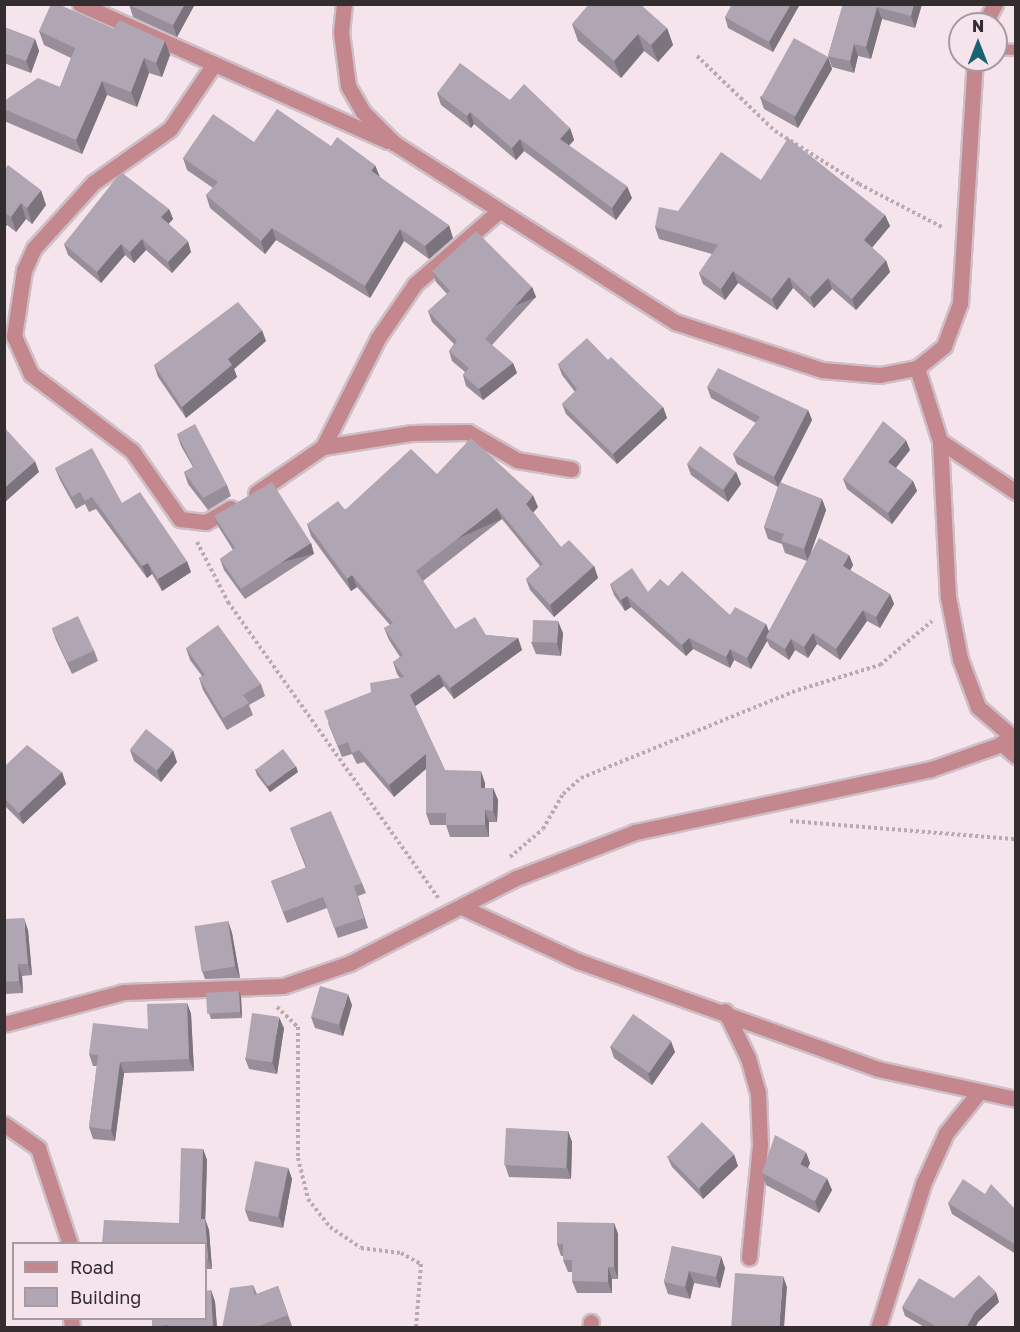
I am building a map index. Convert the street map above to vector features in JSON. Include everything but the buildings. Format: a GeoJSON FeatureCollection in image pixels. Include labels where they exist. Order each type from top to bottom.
{"type":"FeatureCollection","features":[{"type":"Feature","properties":{"kind":"street"},"geometry":{"type":"LineString","coordinates":[[80,4],[394,143],[675,322],[822,370],[880,375],[917,368],[945,346],[960,303],[974,72]]}},
{"type":"Feature","properties":{"kind":"street"},"geometry":{"type":"LineString","coordinates":[[344,4],[341,32],[348,86],[363,112],[394,143]]}},
{"type":"Feature","properties":{"kind":"street"},"geometry":{"type":"LineString","coordinates":[[214,64],[170,129],[93,183],[34,248],[24,270],[14,336],[31,374],[132,451],[172,510],[192,524],[206,522],[265,488],[323,447],[411,433],[462,432],[517,460],[572,469]]}},
{"type":"Feature","properties":{"kind":"street"},"geometry":{"type":"LineString","coordinates":[[323,447],[378,338],[415,284],[499,212]]}},
{"type":"Feature","properties":{"kind":"street"},"geometry":{"type":"LineString","coordinates":[[917,368],[940,441],[948,597],[972,694],[978,707],[1010,740],[1016,756]]}},
{"type":"Feature","properties":{"kind":"street"},"geometry":{"type":"LineString","coordinates":[[940,441],[1016,492]]}},
{"type":"Feature","properties":{"kind":"street"},"geometry":{"type":"LineString","coordinates":[[4,1023],[124,992],[283,986],[350,963],[456,911],[516,878],[635,832],[931,769],[1010,740]]}},
{"type":"Feature","properties":{"kind":"street"},"geometry":{"type":"LineString","coordinates":[[456,911],[578,962],[725,1011],[878,1069],[1016,1098]]}},
{"type":"Feature","properties":{"kind":"street"},"geometry":{"type":"LineString","coordinates":[[725,1011],[758,1093],[759,1145],[749,1257]]}},
{"type":"Feature","properties":{"kind":"street"},"geometry":{"type":"LineString","coordinates":[[878,1328],[923,1184],[946,1133],[979,1092]]}},
{"type":"Feature","properties":{"kind":"street"},"geometry":{"type":"LineString","coordinates":[[4,1124],[38,1148],[69,1242]]}},
{"type":"Feature","properties":{"kind":"path"},"geometry":{"type":"LineString","coordinates":[[697,56],[775,131],[859,184],[964,237]]}},
{"type":"Feature","properties":{"kind":"path"},"geometry":{"type":"LineString","coordinates":[[192,524],[228,602],[456,911]]}},
{"type":"Feature","properties":{"kind":"path"},"geometry":{"type":"LineString","coordinates":[[506,861],[543,829],[563,794],[581,778],[798,690],[880,665],[927,628],[948,597]]}},
{"type":"Feature","properties":{"kind":"path"},"geometry":{"type":"LineString","coordinates":[[783,820],[1016,839]]}},
{"type":"Feature","properties":{"kind":"path"},"geometry":{"type":"LineString","coordinates":[[245,988],[294,1019],[298,1028],[298,1158],[308,1199],[330,1227],[361,1248],[401,1253],[421,1264],[416,1328]]}}]}
